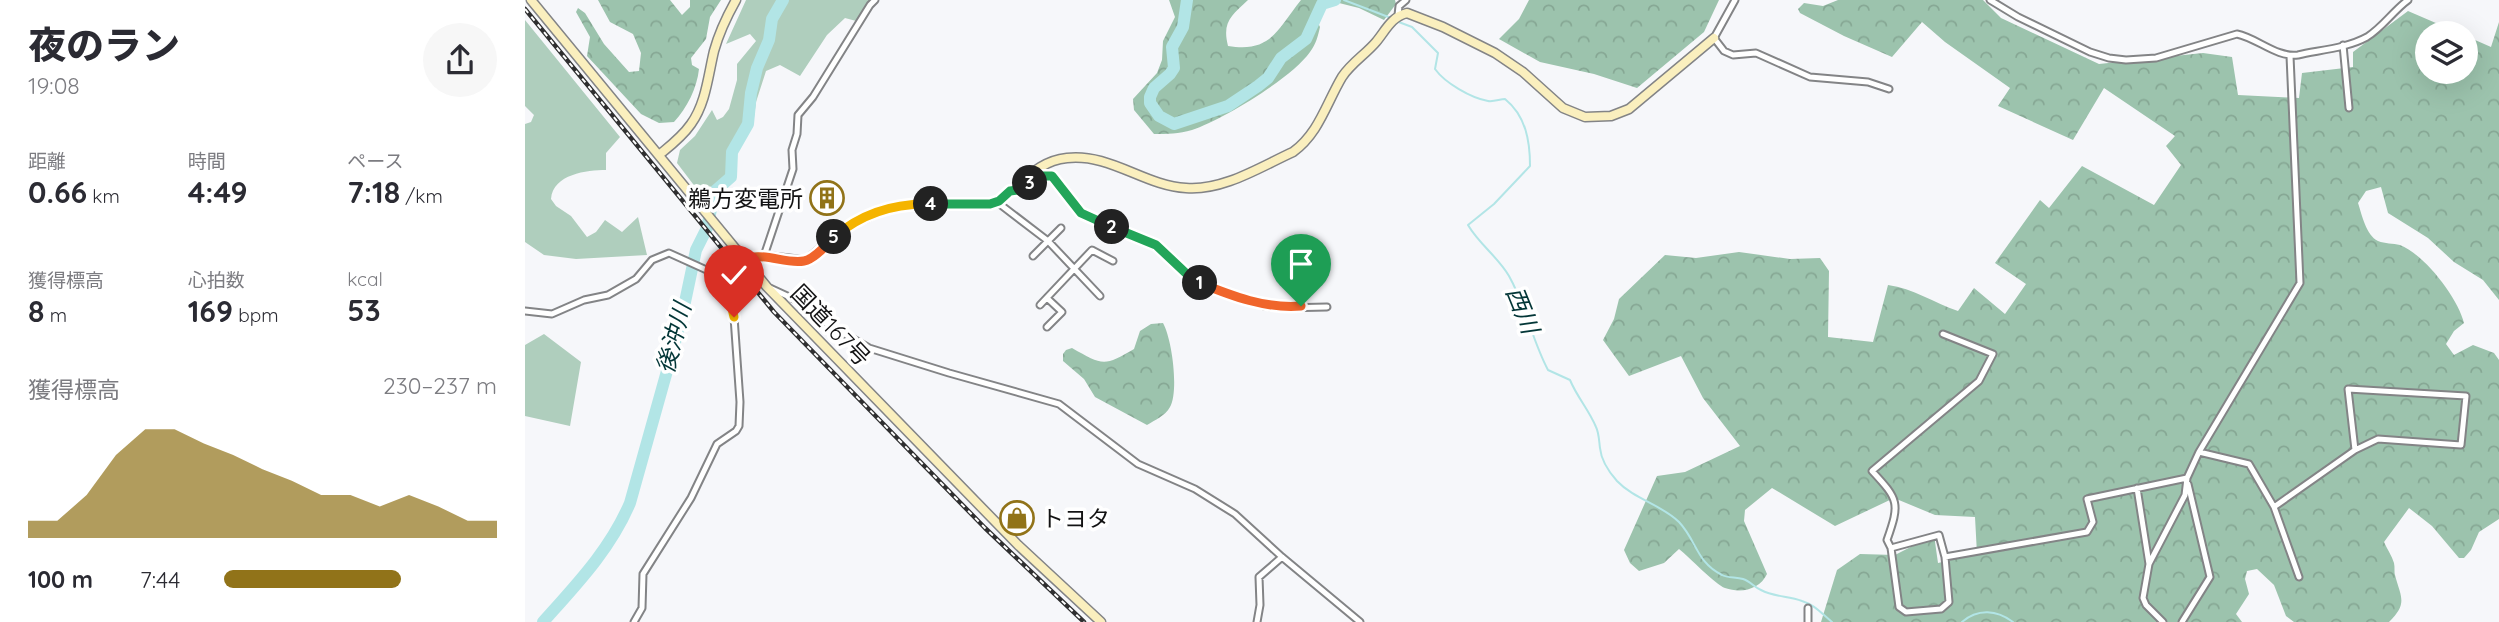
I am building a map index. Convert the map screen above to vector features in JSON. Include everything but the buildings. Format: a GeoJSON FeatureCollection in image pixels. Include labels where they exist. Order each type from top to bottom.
{"type":"FeatureCollection","features":[{"type":"Feature","properties":{"kind":"street","name":"国道167号"},"geometry":{"type":"LineString","coordinates":[[531,0],[767,286],[1018,545],[1101,622]]}},
{"type":"Feature","properties":{"kind":"street"},"geometry":{"type":"LineString","coordinates":[[659,155],[681,137],[700,108],[723,24],[736,0]]}},
{"type":"Feature","properties":{"kind":"street"},"geometry":{"type":"LineString","coordinates":[[764,257],[793,169],[792,150],[797,134],[798,115],[813,97],[875,0]]}},
{"type":"Feature","properties":{"kind":"street"},"geometry":{"type":"LineString","coordinates":[[722,277],[744,259],[764,257],[806,261],[848,226],[893,206],[980,206],[997,202],[1031,172],[1045,164],[1068,158],[1092,158],[1168,185],[1197,188],[1228,181],[1293,152],[1311,136],[1346,72],[1376,43],[1398,15],[1399,6],[1406,0]]}},
{"type":"Feature","properties":{"kind":"street"},"geometry":{"type":"LineString","coordinates":[[1398,15],[1407,13],[1422,18],[1495,53],[1523,72],[1563,108],[1585,117],[1611,116],[1629,109],[1714,38],[1735,0]]}},
{"type":"Feature","properties":{"kind":"street"},"geometry":{"type":"LineString","coordinates":[[1990,0],[2018,17],[2090,52],[2126,60],[2156,58],[2237,34],[2290,56],[2343,45],[2369,36],[2408,0]]}},
{"type":"Feature","properties":{"kind":"street"},"geometry":{"type":"LineString","coordinates":[[1714,38],[1724,51],[1733,55],[1756,52],[1811,78],[1868,82],[1889,89]]}},
{"type":"Feature","properties":{"kind":"street"},"geometry":{"type":"LineString","coordinates":[[2343,45],[2349,108]]}},
{"type":"Feature","properties":{"kind":"street"},"geometry":{"type":"LineString","coordinates":[[2163,622],[2146,605],[2143,598],[2149,564],[2185,495],[2187,478],[2199,452],[2299,283],[2290,56]]}},
{"type":"Feature","properties":{"kind":"street"},"geometry":{"type":"LineString","coordinates":[[1010,191],[1018,190],[1042,176],[1052,176],[1081,213],[1152,243],[1191,278],[1202,284],[1264,306],[1327,307]]}},
{"type":"Feature","properties":{"kind":"street"},"geometry":{"type":"LineString","coordinates":[[997,202],[1048,242],[1100,296]]}},
{"type":"Feature","properties":{"kind":"street"},"geometry":{"type":"LineString","coordinates":[[1033,256],[1061,228]]}},
{"type":"Feature","properties":{"kind":"street"},"geometry":{"type":"LineString","coordinates":[[1040,305],[1092,250],[1112,261]]}},
{"type":"Feature","properties":{"kind":"street"},"geometry":{"type":"LineString","coordinates":[[525,311],[552,314],[584,300],[598,299],[636,279],[657,257],[669,253],[722,277],[728,291],[734,317],[739,426],[716,444],[691,498],[643,574],[642,608],[635,622]]}},
{"type":"Feature","properties":{"kind":"street"},"geometry":{"type":"LineString","coordinates":[[767,286],[796,300],[838,331],[869,348],[1059,404],[1138,464],[1195,489],[1235,514],[1360,622]]}},
{"type":"Feature","properties":{"kind":"street"},"geometry":{"type":"LineString","coordinates":[[1047,298],[1062,312],[1047,327]]}},
{"type":"Feature","properties":{"kind":"street"},"geometry":{"type":"LineString","coordinates":[[1891,548],[1939,534],[1945,557],[1949,602],[1941,609],[1906,612],[1899,607],[1891,548],[1887,540],[1897,510],[1890,491],[1872,471],[1979,381],[1993,354],[1943,334]]}},
{"type":"Feature","properties":{"kind":"street"},"geometry":{"type":"LineString","coordinates":[[2274,507],[2355,450],[2378,439],[2461,445],[2466,396],[2349,389],[2355,450]]}},
{"type":"Feature","properties":{"kind":"street"},"geometry":{"type":"LineString","coordinates":[[2199,452],[2249,464],[2274,507],[2299,577]]}},
{"type":"Feature","properties":{"kind":"street"},"geometry":{"type":"LineString","coordinates":[[1945,557],[2087,532],[2093,522],[2087,499],[2187,478]]}},
{"type":"Feature","properties":{"kind":"street"},"geometry":{"type":"LineString","coordinates":[[2182,622],[2210,578],[2187,478]]}},
{"type":"Feature","properties":{"kind":"street"},"geometry":{"type":"LineString","coordinates":[[2137,488],[2149,564]]}},
{"type":"Feature","properties":{"kind":"street"},"geometry":{"type":"LineString","coordinates":[[1257,622],[1260,605],[1259,577],[1282,557]]}},
{"type":"Feature","properties":{"kind":"street"},"geometry":{"type":"LineString","coordinates":[[1808,608],[1808,622]]}},
{"type":"Feature","properties":{"kind":"green space"},"geometry":{"type":"Polygon","coordinates":[[[598,0],[670,0],[682,15],[690,7],[690,0],[721,0],[710,17],[706,39],[691,58],[692,65],[699,69],[694,90],[674,122],[659,123],[641,114],[587,56],[590,37],[576,12],[578,8],[585,13],[604,44],[629,72],[639,71],[641,53],[633,34],[610,22],[598,0]]]}},
{"type":"Feature","properties":{"kind":"green space"},"geometry":{"type":"Polygon","coordinates":[[[746,0],[878,0],[860,22],[845,18],[827,35],[800,76],[780,65],[766,71],[754,117],[735,151],[728,174],[711,189],[712,202],[709,205],[677,163],[680,150],[695,136],[712,110],[717,120],[729,109],[737,80],[737,64],[756,41],[750,34],[726,44],[746,0]]]}},
{"type":"Feature","properties":{"kind":"green space"},"geometry":{"type":"Polygon","coordinates":[[[1169,0],[1248,0],[1229,20],[1226,31],[1228,46],[1242,47],[1254,46],[1272,37],[1301,0],[1395,0],[1396,4],[1384,20],[1359,8],[1335,2],[1329,7],[1322,7],[1316,19],[1320,27],[1314,46],[1288,74],[1256,97],[1205,125],[1182,132],[1154,134],[1134,110],[1133,99],[1157,73],[1162,60],[1163,41],[1175,17],[1169,0]]]}},
{"type":"Feature","properties":{"kind":"green space"},"geometry":{"type":"Polygon","coordinates":[[[1529,0],[1719,0],[1704,32],[1637,88],[1594,74],[1540,62],[1499,39],[1519,19],[1529,0]]]}},
{"type":"Feature","properties":{"kind":"green space"},"geometry":{"type":"Polygon","coordinates":[[[1838,0],[1983,0],[2001,18],[2099,64],[2203,53],[2232,57],[2238,95],[2299,98],[2302,73],[2353,67],[2353,52],[2408,11],[2431,21],[2415,21],[2415,84],[2478,84],[2478,41],[2491,47],[2499,22],[2499,300],[2483,280],[2454,262],[2428,238],[2388,213],[2381,187],[2366,191],[2358,203],[2365,224],[2374,238],[2410,250],[2430,267],[2448,290],[2464,323],[2454,331],[2446,344],[2454,355],[2473,345],[2494,353],[2499,360],[2499,519],[2479,532],[2471,550],[2464,558],[2459,558],[2432,526],[2409,508],[2384,542],[2394,563],[2401,595],[2399,610],[2389,622],[2294,622],[2286,616],[2274,585],[2257,569],[2247,571],[2245,579],[2249,594],[2236,614],[2242,622],[1821,622],[1837,570],[1860,554],[1895,555],[1934,535],[1938,563],[1977,554],[1975,517],[1935,515],[1894,498],[1835,526],[1772,488],[1745,510],[1744,521],[1767,574],[1755,587],[1738,590],[1721,586],[1679,549],[1664,563],[1639,571],[1630,563],[1624,550],[1657,476],[1685,472],[1740,446],[1703,398],[1681,356],[1629,376],[1603,340],[1614,319],[1619,299],[1665,255],[1696,258],[1739,252],[1790,259],[1820,258],[1829,271],[1828,337],[1873,342],[1888,285],[1906,289],[1958,311],[1974,288],[2005,314],[2026,284],[1995,263],[2040,200],[2049,208],[2082,166],[2154,205],[2181,165],[2166,146],[2175,136],[2104,88],[2073,140],[1998,106],[2010,88],[1945,42],[1922,22],[1892,57],[1844,36],[1800,13],[1798,9],[1804,3],[1823,6],[1838,0]]]}},
{"type":"Feature","properties":{"kind":"green space"},"geometry":{"type":"Polygon","coordinates":[[[525,20],[620,137],[606,153],[606,170],[590,171],[564,179],[553,191],[551,199],[571,216],[587,237],[596,232],[605,220],[622,232],[638,217],[647,255],[576,259],[544,255],[525,242],[525,124],[531,122],[534,115],[525,106],[525,20]]]}},
{"type":"Feature","properties":{"kind":"green space"},"geometry":{"type":"Polygon","coordinates":[[[1163,323],[1173,365],[1173,399],[1160,418],[1147,425],[1095,397],[1084,379],[1063,361],[1063,354],[1072,348],[1097,361],[1116,359],[1134,349],[1140,331],[1151,324],[1163,323]]]}},
{"type":"Feature","properties":{"kind":"green space"},"geometry":{"type":"Polygon","coordinates":[[[544,334],[581,362],[570,426],[525,416],[525,345],[544,334]]]}},
{"type":"Feature","properties":{"kind":"waterway","name":"後沖川"},"geometry":{"type":"LineString","coordinates":[[543,622],[602,552],[630,503],[681,321],[696,250],[707,228],[715,191],[731,177],[732,152],[748,124],[757,68],[769,40],[772,19],[783,0]]}},
{"type":"Feature","properties":{"kind":"waterway","name":"西川"},"geometry":{"type":"LineString","coordinates":[[1187,0],[1183,27],[1172,47],[1174,68],[1154,88],[1150,97],[1150,103],[1159,116],[1174,124],[1228,106],[1258,86],[1268,78],[1281,58],[1306,39],[1322,4],[1335,0]]}},
{"type":"Feature","properties":{"kind":"waterway","name":"西川"},"geometry":{"type":"LineString","coordinates":[[1344,0],[1391,18]]}},
{"type":"Feature","properties":{"kind":"waterway","name":"西川"},"geometry":{"type":"LineString","coordinates":[[1396,21],[1412,27],[1438,53],[1435,69],[1445,79],[1474,97],[1490,101],[1505,99],[1522,121],[1528,138],[1530,166],[1494,204],[1468,225],[1509,276],[1548,370],[1570,380],[1596,427],[1602,457],[1611,474],[1624,487],[1679,522],[1713,570],[1724,576],[1745,580],[1766,592],[1807,603],[1832,622]]}},
{"type":"Feature","properties":{"kind":"waterway","name":"西川"},"geometry":{"type":"LineString","coordinates":[[1962,622],[1974,614],[1987,612],[2001,615],[2013,622]]}},
{"type":"Feature","properties":{"kind":"railway"},"geometry":{"type":"LineString","coordinates":[[525,9],[774,312],[985,528],[1084,622]]}},
{"type":"Feature","properties":{"kind":"place","name":"鵜方変電所"},"geometry":{"type":"Point","coordinates":[827,198]}},
{"type":"Feature","properties":{"kind":"place","name":"トヨタ"},"geometry":{"type":"Point","coordinates":[1017,518]}},
{"type":"Feature","properties":{"kind":"route"},"geometry":{"type":"LineString","coordinates":[[734,317],[722,277],[744,259],[764,257],[803,261],[813,257],[848,226],[877,211],[912,204],[990,204],[999,201],[1010,191],[1018,190],[1047,175],[1058,180],[1081,213],[1152,243],[1191,278],[1202,284],[1264,306],[1301,306]]}}]}
